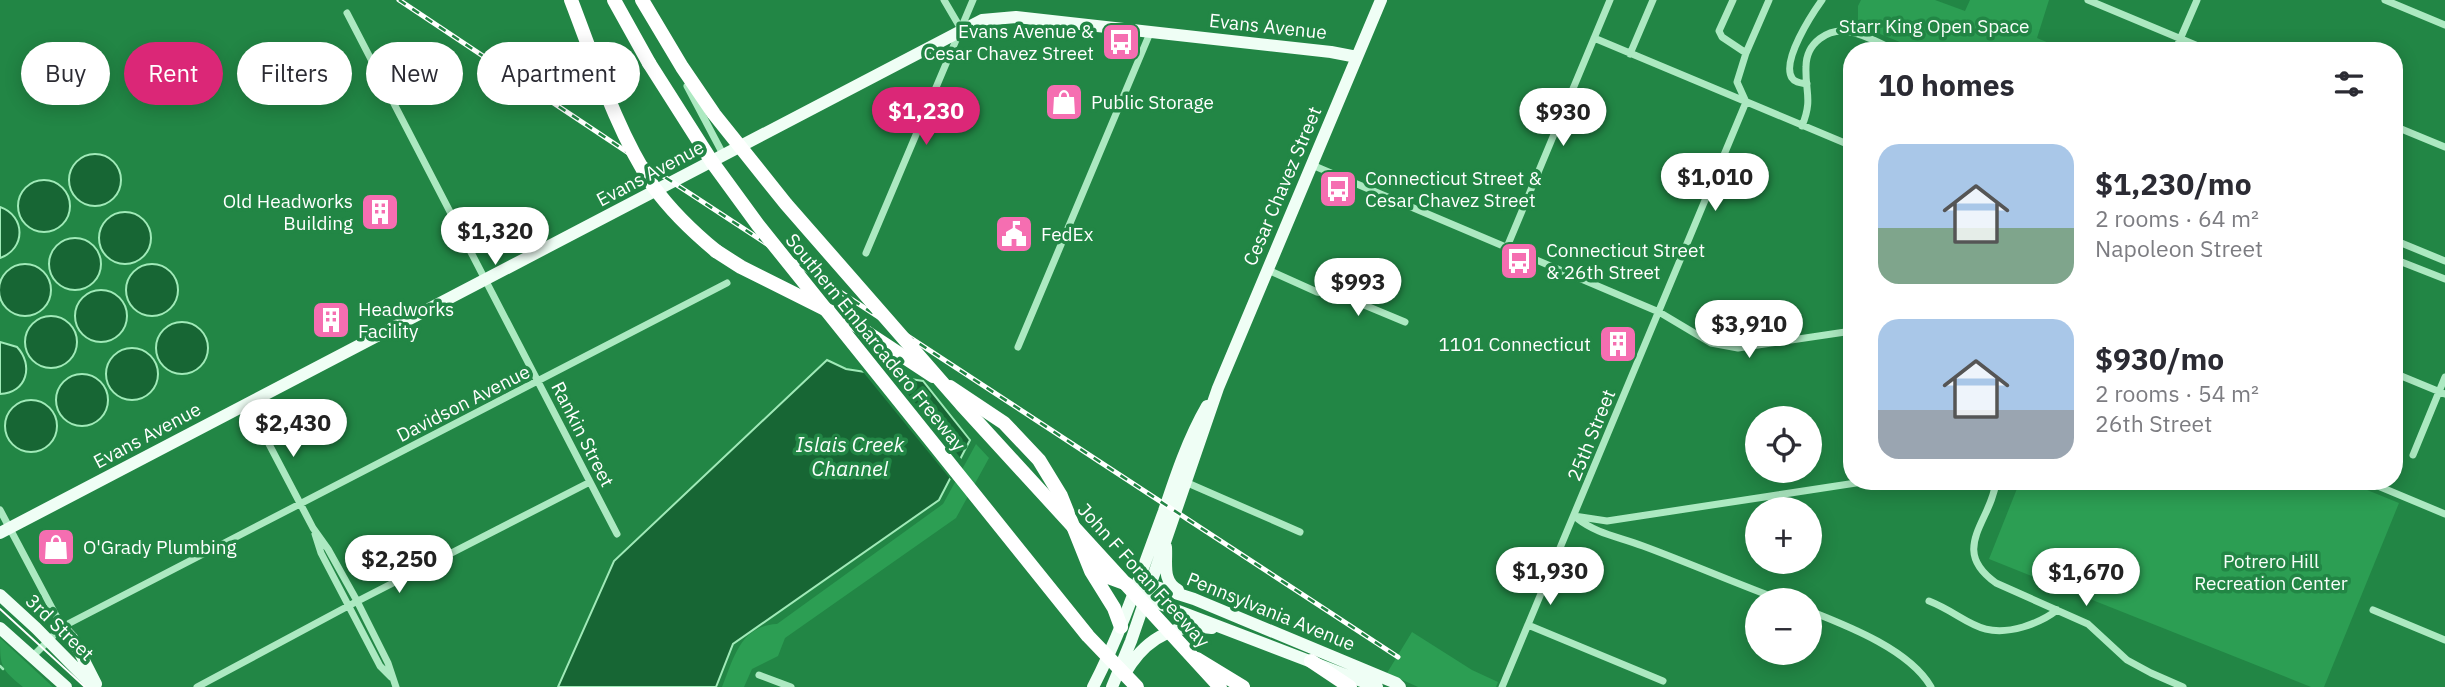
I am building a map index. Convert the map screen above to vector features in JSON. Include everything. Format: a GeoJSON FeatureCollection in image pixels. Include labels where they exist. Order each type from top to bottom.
{"type":"FeatureCollection","features":[{"type":"Feature","properties":{"kind":"highway"},"geometry":{"type":"LineString","coordinates":[[571,0],[621,126],[638,161],[671,209],[716,251],[741,267],[851,322],[1004,424],[1027,446],[1050,477],[1091,571],[1114,608],[1121,628]]}},
{"type":"Feature","properties":{"kind":"highway","name":"Southern Embarcadero Freeway"},"geometry":{"type":"LineString","coordinates":[[614,0],[691,130],[758,225],[1088,636],[1137,687]]}},
{"type":"Feature","properties":{"kind":"highway","name":"Southern Embarcadero Freeway"},"geometry":{"type":"LineString","coordinates":[[642,0],[682,67],[749,160],[961,404],[1039,488]]}},
{"type":"Feature","properties":{"kind":"highway","name":"John F Foran Freeway"},"geometry":{"type":"LineString","coordinates":[[1039,488],[1220,687]]}},
{"type":"Feature","properties":{"kind":"highway"},"geometry":{"type":"LineString","coordinates":[[1085,557],[1108,577],[1144,590]]}},
{"type":"Feature","properties":{"kind":"highway"},"geometry":{"type":"LineString","coordinates":[[1190,655],[1243,687]]}},
{"type":"Feature","properties":{"kind":"highway"},"geometry":{"type":"LineString","coordinates":[[1311,661],[1350,687]]}},
{"type":"Feature","properties":{"kind":"main road","name":"Cesar Chavez Street"},"geometry":{"type":"LineString","coordinates":[[1093,687],[1121,628],[1144,590],[1166,535],[1196,426],[1218,388],[1381,0]]}},
{"type":"Feature","properties":{"kind":"main road","name":"Evans Avenue"},"geometry":{"type":"LineString","coordinates":[[5,531],[982,20],[1016,17],[1357,57]]}},
{"type":"Feature","properties":{"kind":"main road","name":"Cesar Chavez Street"},"geometry":{"type":"LineString","coordinates":[[1114,687],[1181,480]]}},
{"type":"Feature","properties":{"kind":"main road"},"geometry":{"type":"LineString","coordinates":[[1166,535],[1168,583],[1194,599]]}},
{"type":"Feature","properties":{"kind":"main road","name":"Pennsylvania Avenue"},"geometry":{"type":"LineString","coordinates":[[1144,590],[1194,599],[1396,683],[1399,687]]}},
{"type":"Feature","properties":{"kind":"main road","name":"Pennsylvania Avenue"},"geometry":{"type":"LineString","coordinates":[[1144,590],[1233,631],[1377,687]]}},
{"type":"Feature","properties":{"kind":"main road","name":"3rd Street"},"geometry":{"type":"LineString","coordinates":[[0,595],[95,687]]}},
{"type":"Feature","properties":{"kind":"main road"},"geometry":{"type":"LineString","coordinates":[[62,627],[74,640],[95,687]]}},
{"type":"Feature","properties":{"kind":"main road"},"geometry":{"type":"LineString","coordinates":[[1114,687],[1134,658],[1148,643],[1164,633],[1185,627],[1233,631]]}},
{"type":"Feature","properties":{"kind":"main road","name":"3rd Street"},"geometry":{"type":"LineString","coordinates":[[0,628],[66,687]]}},
{"type":"Feature","properties":{"kind":"street"},"geometry":{"type":"LineString","coordinates":[[642,0],[725,156]]}},
{"type":"Feature","properties":{"kind":"street"},"geometry":{"type":"LineString","coordinates":[[944,0],[961,29]]}},
{"type":"Feature","properties":{"kind":"street"},"geometry":{"type":"LineString","coordinates":[[866,253],[973,0]]}},
{"type":"Feature","properties":{"kind":"street"},"geometry":{"type":"LineString","coordinates":[[1507,247],[1610,0]]}},
{"type":"Feature","properties":{"kind":"street"},"geometry":{"type":"LineString","coordinates":[[1630,54],[1653,0]]}},
{"type":"Feature","properties":{"kind":"street"},"geometry":{"type":"LineString","coordinates":[[1733,0],[1719,31],[1722,37],[1746,53]]}},
{"type":"Feature","properties":{"kind":"street"},"geometry":{"type":"LineString","coordinates":[[1746,102],[1737,82],[1746,53],[1769,0]]}},
{"type":"Feature","properties":{"kind":"street"},"geometry":{"type":"LineString","coordinates":[[1807,84],[1795,82],[1790,71],[1798,41],[1822,0]]}},
{"type":"Feature","properties":{"kind":"street"},"geometry":{"type":"LineString","coordinates":[[2088,0],[2189,42]]}},
{"type":"Feature","properties":{"kind":"street"},"geometry":{"type":"LineString","coordinates":[[2178,42],[2197,0]]}},
{"type":"Feature","properties":{"kind":"street"},"geometry":{"type":"LineString","coordinates":[[2385,0],[2445,25]]}},
{"type":"Feature","properties":{"kind":"street","name":"Rankin Street"},"geometry":{"type":"LineString","coordinates":[[347,13],[617,534]]}},
{"type":"Feature","properties":{"kind":"street"},"geometry":{"type":"LineString","coordinates":[[1802,126],[1809,107],[1807,54],[1814,43],[1829,33],[1851,32],[1875,42]]}},
{"type":"Feature","properties":{"kind":"street"},"geometry":{"type":"LineString","coordinates":[[1018,347],[1150,33]]}},
{"type":"Feature","properties":{"kind":"street"},"geometry":{"type":"LineString","coordinates":[[1594,38],[1843,142]]}},
{"type":"Feature","properties":{"kind":"street","name":"25th Street"},"geometry":{"type":"LineString","coordinates":[[1503,687],[1746,102]]}},
{"type":"Feature","properties":{"kind":"street"},"geometry":{"type":"LineString","coordinates":[[2403,130],[2445,147]]}},
{"type":"Feature","properties":{"kind":"street"},"geometry":{"type":"LineString","coordinates":[[1312,165],[1659,312],[1712,343],[1731,347],[1843,332]]}},
{"type":"Feature","properties":{"kind":"street"},"geometry":{"type":"LineString","coordinates":[[2403,244],[2445,261]]}},
{"type":"Feature","properties":{"kind":"street"},"geometry":{"type":"LineString","coordinates":[[2403,263],[2445,279]]}},
{"type":"Feature","properties":{"kind":"street"},"geometry":{"type":"LineString","coordinates":[[1268,270],[1317,292],[1345,297],[1405,322]]}},
{"type":"Feature","properties":{"kind":"street","name":"Davidson Avenue"},"geometry":{"type":"LineString","coordinates":[[33,656],[62,627],[727,283]]}},
{"type":"Feature","properties":{"kind":"street"},"geometry":{"type":"LineString","coordinates":[[2403,377],[2442,393]]}},
{"type":"Feature","properties":{"kind":"street"},"geometry":{"type":"LineString","coordinates":[[2413,455],[2442,393],[2445,377]]}},
{"type":"Feature","properties":{"kind":"street"},"geometry":{"type":"LineString","coordinates":[[248,404],[313,528],[357,601],[388,663],[391,678]]}},
{"type":"Feature","properties":{"kind":"street"},"geometry":{"type":"LineString","coordinates":[[1181,480],[1300,532]]}},
{"type":"Feature","properties":{"kind":"street"},"geometry":{"type":"LineString","coordinates":[[197,687],[357,601],[590,482]]}},
{"type":"Feature","properties":{"kind":"street"},"geometry":{"type":"LineString","coordinates":[[1574,516],[1607,521],[1843,485]]}},
{"type":"Feature","properties":{"kind":"street"},"geometry":{"type":"LineString","coordinates":[[1993,490],[1973,546],[1978,567],[1986,576],[2088,624],[2127,660],[2183,687]]}},
{"type":"Feature","properties":{"kind":"street"},"geometry":{"type":"LineString","coordinates":[[2388,490],[2445,514]]}},
{"type":"Feature","properties":{"kind":"street"},"geometry":{"type":"LineString","coordinates":[[0,510],[5,531],[62,627]]}},
{"type":"Feature","properties":{"kind":"street"},"geometry":{"type":"LineString","coordinates":[[1574,516],[1606,535],[1645,547],[1750,588]]}},
{"type":"Feature","properties":{"kind":"street"},"geometry":{"type":"LineString","coordinates":[[313,528],[321,553],[380,666],[396,687]]}},
{"type":"Feature","properties":{"kind":"street"},"geometry":{"type":"LineString","coordinates":[[1929,601],[1985,630],[1997,633],[2045,620],[2057,610]]}},
{"type":"Feature","properties":{"kind":"street"},"geometry":{"type":"LineString","coordinates":[[2373,610],[2445,640]]}},
{"type":"Feature","properties":{"kind":"street"},"geometry":{"type":"LineString","coordinates":[[1822,616],[1867,635],[1913,664],[1931,687]]}},
{"type":"Feature","properties":{"kind":"street"},"geometry":{"type":"LineString","coordinates":[[1528,625],[1663,681]]}},
{"type":"Feature","properties":{"kind":"street"},"geometry":{"type":"LineString","coordinates":[[759,675],[791,687]]}},
{"type":"Feature","properties":{"kind":"green space","name":"Starr King Open Space"},"geometry":{"type":"Polygon","coordinates":[[[1861,0],[1935,0],[1965,11],[1970,0],[2049,0],[2037,38],[2047,42],[1900,42],[1858,25],[1858,6],[1861,0]]]}},
{"type":"Feature","properties":{"kind":"green space"},"geometry":{"type":"Polygon","coordinates":[[[976,444],[989,458],[956,518],[785,638],[778,656],[752,669],[744,687],[722,687],[740,645],[754,631],[777,624],[943,504],[976,444]]]}},
{"type":"Feature","properties":{"kind":"green space","name":"Potrero Hill Recreation Center"},"geometry":{"type":"Polygon","coordinates":[[[2016,490],[2367,490],[2399,503],[2324,687],[2311,687],[1989,559],[2016,490]]]}},
{"type":"Feature","properties":{"kind":"green space"},"geometry":{"type":"Polygon","coordinates":[[[1412,632],[1472,670],[1498,682],[1496,687],[1418,687],[1387,673],[1412,632]]]}},
{"type":"Feature","properties":{"kind":"green space"},"geometry":{"type":"Polygon","coordinates":[[[0,638],[53,687],[23,687],[10,676],[1,662],[0,638]]]}},
{"type":"Feature","properties":{"kind":"water"},"geometry":{"type":"Polygon","coordinates":[[[95,154],[105,156],[113,162],[119,170],[119,190],[113,198],[105,204],[95,206],[85,204],[77,198],[71,190],[69,180],[71,170],[77,162],[85,156],[95,154]]]}},
{"type":"Feature","properties":{"kind":"water"},"geometry":{"type":"Polygon","coordinates":[[[44,180],[54,182],[62,188],[68,196],[68,216],[62,224],[54,230],[44,232],[34,230],[26,224],[20,216],[18,206],[20,196],[26,188],[34,182],[44,180]]]}},
{"type":"Feature","properties":{"kind":"water"},"geometry":{"type":"Polygon","coordinates":[[[0,207],[15,218],[20,232],[15,247],[0,258],[0,207]]]}},
{"type":"Feature","properties":{"kind":"water"},"geometry":{"type":"Polygon","coordinates":[[[125,212],[135,214],[143,220],[149,228],[149,248],[143,256],[135,262],[125,264],[115,262],[107,256],[101,248],[99,238],[101,228],[107,220],[115,214],[125,212]]]}},
{"type":"Feature","properties":{"kind":"water"},"geometry":{"type":"Polygon","coordinates":[[[75,238],[85,240],[93,246],[99,254],[99,274],[93,282],[85,288],[75,290],[65,288],[57,282],[51,274],[49,264],[51,254],[57,246],[65,240],[75,238]]]}},
{"type":"Feature","properties":{"kind":"water"},"geometry":{"type":"Polygon","coordinates":[[[25,264],[35,266],[43,272],[49,280],[49,300],[43,308],[35,314],[25,316],[15,314],[7,308],[1,300],[-1,290],[1,280],[7,272],[15,266],[25,264]]]}},
{"type":"Feature","properties":{"kind":"water"},"geometry":{"type":"Polygon","coordinates":[[[152,264],[162,266],[170,272],[176,280],[176,300],[170,308],[162,314],[152,316],[142,314],[134,308],[128,300],[126,290],[128,280],[134,272],[142,266],[152,264]]]}},
{"type":"Feature","properties":{"kind":"water"},"geometry":{"type":"Polygon","coordinates":[[[101,290],[111,292],[119,298],[125,306],[125,326],[119,334],[111,340],[101,342],[91,340],[83,334],[77,326],[75,316],[77,306],[83,298],[91,292],[101,290]]]}},
{"type":"Feature","properties":{"kind":"water"},"geometry":{"type":"Polygon","coordinates":[[[51,316],[61,318],[69,324],[75,332],[75,352],[69,360],[61,366],[51,368],[41,366],[33,360],[27,352],[25,342],[27,332],[33,324],[41,318],[51,316]]]}},
{"type":"Feature","properties":{"kind":"water"},"geometry":{"type":"Polygon","coordinates":[[[182,322],[192,324],[200,330],[206,338],[206,358],[200,366],[192,372],[182,374],[172,372],[164,366],[158,358],[156,348],[158,338],[164,330],[172,324],[182,322]]]}},
{"type":"Feature","properties":{"kind":"water"},"geometry":{"type":"Polygon","coordinates":[[[0,342],[17,347],[22,354],[26,370],[22,383],[16,389],[0,394],[0,342]]]}},
{"type":"Feature","properties":{"kind":"water"},"geometry":{"type":"Polygon","coordinates":[[[132,348],[142,350],[150,356],[156,364],[156,384],[150,392],[142,398],[132,400],[122,398],[114,392],[108,384],[106,374],[108,364],[114,356],[122,350],[132,348]]]}},
{"type":"Feature","properties":{"kind":"water","name":"Islais Creek Channel"},"geometry":{"type":"Polygon","coordinates":[[[827,360],[846,369],[923,381],[970,440],[939,500],[733,644],[716,687],[558,687],[614,561],[827,360]]]}},
{"type":"Feature","properties":{"kind":"water"},"geometry":{"type":"Polygon","coordinates":[[[82,374],[92,376],[100,382],[106,390],[106,410],[100,418],[92,424],[82,426],[72,424],[64,418],[58,410],[56,400],[58,390],[64,382],[72,376],[82,374]]]}},
{"type":"Feature","properties":{"kind":"water"},"geometry":{"type":"Polygon","coordinates":[[[31,400],[41,402],[49,408],[55,416],[55,436],[49,444],[41,450],[31,452],[21,450],[13,444],[7,436],[5,426],[7,416],[13,408],[21,402],[31,400]]]}},
{"type":"Feature","properties":{"kind":"pier"},"geometry":{"type":"Polygon","coordinates":[[[859,367],[889,372],[963,461],[952,481],[859,367]]]}},
{"type":"Feature","properties":{"kind":"waterway"},"geometry":{"type":"LineString","coordinates":[[0,666],[3,669]]}},
{"type":"Feature","properties":{"kind":"tram line"},"geometry":{"type":"LineString","coordinates":[[0,609],[85,687]]}},
{"type":"Feature","properties":{"kind":"railway"},"geometry":{"type":"LineString","coordinates":[[399,0],[1398,657]]}},
{"type":"Feature","properties":{"kind":"place","name":"Evans Avenue & Cesar Chavez Street"},"geometry":{"type":"Point","coordinates":[1121,42]}},
{"type":"Feature","properties":{"kind":"place","name":"Public Storage"},"geometry":{"type":"Point","coordinates":[1064,102]}},
{"type":"Feature","properties":{"kind":"place","name":"Connecticut Street & Cesar Chavez Street"},"geometry":{"type":"Point","coordinates":[1338,189]}},
{"type":"Feature","properties":{"kind":"place","name":"Old Headworks Building"},"geometry":{"type":"Point","coordinates":[380,212]}},
{"type":"Feature","properties":{"kind":"place","name":"FedEx"},"geometry":{"type":"Point","coordinates":[1014,234]}},
{"type":"Feature","properties":{"kind":"place","name":"Connecticut Street & 26th Street"},"geometry":{"type":"Point","coordinates":[1519,261]}},
{"type":"Feature","properties":{"kind":"place","name":"Headworks Facility"},"geometry":{"type":"Point","coordinates":[331,320]}},
{"type":"Feature","properties":{"kind":"place","name":"1101 Connecticut"},"geometry":{"type":"Point","coordinates":[1618,344]}},
{"type":"Feature","properties":{"kind":"place","name":"O'Grady Plumbing"},"geometry":{"type":"Point","coordinates":[56,547]}}]}
